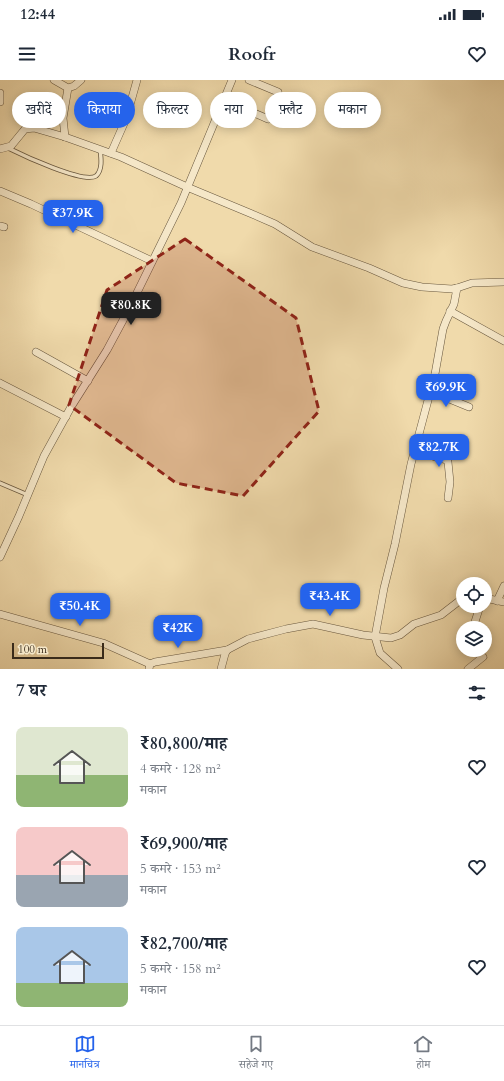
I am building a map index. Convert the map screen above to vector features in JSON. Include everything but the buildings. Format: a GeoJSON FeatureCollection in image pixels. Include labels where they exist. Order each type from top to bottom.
{"type":"FeatureCollection","features":[{"type":"Feature","properties":{"kind":"street"},"geometry":{"type":"LineString","coordinates":[[54,80],[68,88],[74,86],[81,80]]}},
{"type":"Feature","properties":{"kind":"street"},"geometry":{"type":"LineString","coordinates":[[111,153],[126,119],[137,80]]}},
{"type":"Feature","properties":{"kind":"street"},"geometry":{"type":"LineString","coordinates":[[227,92],[232,80]]}},
{"type":"Feature","properties":{"kind":"street"},"geometry":{"type":"LineString","coordinates":[[249,80],[278,92]]}},
{"type":"Feature","properties":{"kind":"street"},"geometry":{"type":"LineString","coordinates":[[65,137],[63,118],[68,88]]}},
{"type":"Feature","properties":{"kind":"street"},"geometry":{"type":"LineString","coordinates":[[0,93],[0,102]]}},
{"type":"Feature","properties":{"kind":"street"},"geometry":{"type":"LineString","coordinates":[[4,148],[14,142],[21,132],[29,128],[65,137],[111,153],[275,224],[312,247],[369,268],[403,283],[422,287],[457,288],[472,283],[504,282]]}},
{"type":"Feature","properties":{"kind":"street"},"geometry":{"type":"LineString","coordinates":[[0,557],[28,496],[44,456],[107,350],[129,309],[188,187],[212,128]]}},
{"type":"Feature","properties":{"kind":"street"},"geometry":{"type":"LineString","coordinates":[[0,191],[49,212],[152,261]]}},
{"type":"Feature","properties":{"kind":"street"},"geometry":{"type":"LineString","coordinates":[[398,669],[380,653],[375,637],[384,588],[395,544],[414,451],[435,374],[444,329],[454,304],[457,288]]}},
{"type":"Feature","properties":{"kind":"street"},"geometry":{"type":"LineString","coordinates":[[450,311],[504,341]]}},
{"type":"Feature","properties":{"kind":"street"},"geometry":{"type":"LineString","coordinates":[[36,352],[88,381]]}},
{"type":"Feature","properties":{"kind":"street"},"geometry":{"type":"LineString","coordinates":[[0,383],[66,417]]}},
{"type":"Feature","properties":{"kind":"street"},"geometry":{"type":"LineString","coordinates":[[430,391],[469,407]]}},
{"type":"Feature","properties":{"kind":"street"},"geometry":{"type":"LineString","coordinates":[[414,451],[446,460],[448,462],[450,482],[448,498]]}},
{"type":"Feature","properties":{"kind":"street"},"geometry":{"type":"LineString","coordinates":[[500,602],[504,586]]}},
{"type":"Feature","properties":{"kind":"street"},"geometry":{"type":"LineString","coordinates":[[0,614],[103,643],[150,667],[155,662],[227,650],[248,639],[313,624],[375,637],[396,637],[414,624],[441,615],[456,603]]}},
{"type":"Feature","properties":{"kind":"street"},"geometry":{"type":"LineString","coordinates":[[221,669],[227,650]]}},
{"type":"Feature","properties":{"kind":"street"},"geometry":{"type":"LineString","coordinates":[[468,669],[483,657]]}},
{"type":"Feature","properties":{"kind":"lane"},"geometry":{"type":"LineString","coordinates":[[4,148],[50,166],[79,176],[90,178],[98,174],[100,168],[100,149]]}},
{"type":"Feature","properties":{"kind":"lane"},"geometry":{"type":"LineString","coordinates":[[0,483],[28,496]]}},
{"type":"Feature","properties":{"kind":"highlighted area"},"geometry":{"type":"Polygon","coordinates":[[[185,239],[296,318],[319,411],[243,496],[176,483],[69,405],[107,290],[185,239]]]}}]}
